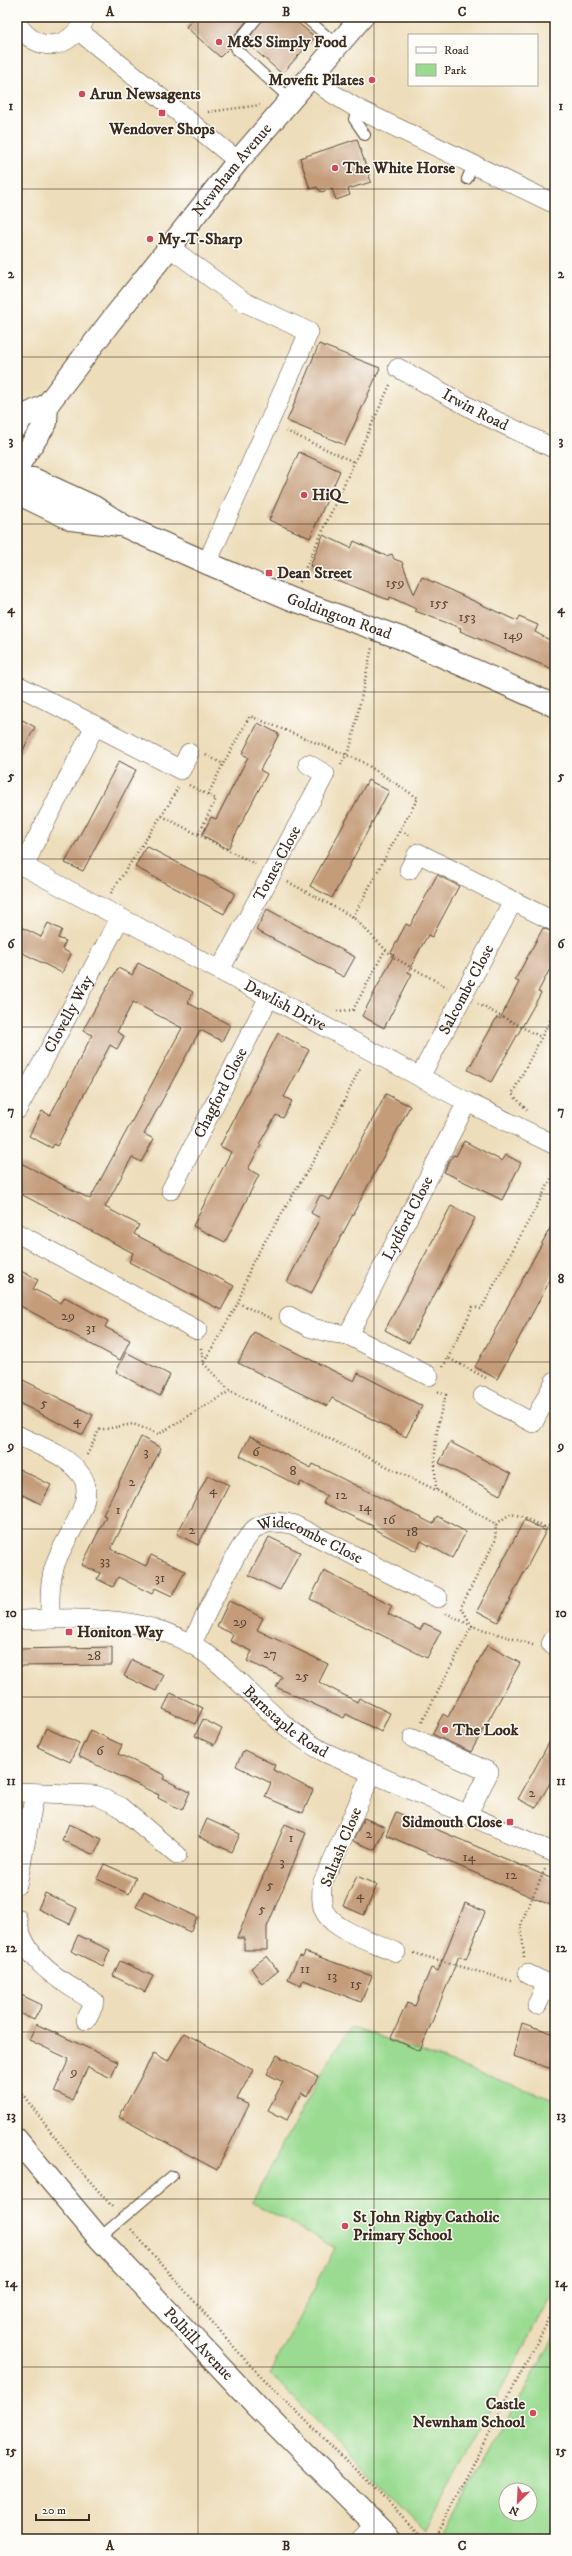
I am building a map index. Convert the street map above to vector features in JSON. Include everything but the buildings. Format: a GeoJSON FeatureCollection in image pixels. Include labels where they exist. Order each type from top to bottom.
{"type":"FeatureCollection","features":[{"type":"Feature","properties":{"kind":"main road","name":"Newnham Avenue"},"geometry":{"type":"LineString","coordinates":[[47,405],[169,247],[238,161],[362,17]]}},
{"type":"Feature","properties":{"kind":"main road"},"geometry":{"type":"LineString","coordinates":[[17,426],[22,417],[47,405],[46,423],[17,467]]}},
{"type":"Feature","properties":{"kind":"main road","name":"Goldington Road"},"geometry":{"type":"LineString","coordinates":[[17,478],[33,479],[94,507],[124,526],[207,563],[291,599],[375,629],[555,706]]}},
{"type":"Feature","properties":{"kind":"main road","name":"Goldington Road"},"geometry":{"type":"LineString","coordinates":[[17,493],[71,520],[124,526]]}},
{"type":"Feature","properties":{"kind":"main road","name":"Polhill Avenue"},"geometry":{"type":"LineString","coordinates":[[17,2140],[99,2238],[256,2406],[368,2531],[390,2539]]}},
{"type":"Feature","properties":{"kind":"street"},"geometry":{"type":"LineString","coordinates":[[20,37],[43,45],[60,44],[83,24],[238,161]]}},
{"type":"Feature","properties":{"kind":"street"},"geometry":{"type":"LineString","coordinates":[[310,76],[330,92],[471,171],[555,204]]}},
{"type":"Feature","properties":{"kind":"street"},"geometry":{"type":"LineString","coordinates":[[169,247],[244,302],[309,332],[207,563]]}},
{"type":"Feature","properties":{"kind":"street","name":"Irwin Road"},"geometry":{"type":"LineString","coordinates":[[398,368],[482,414],[555,449]]}},
{"type":"Feature","properties":{"kind":"street"},"geometry":{"type":"LineString","coordinates":[[17,685],[95,726],[181,775],[189,753]]}},
{"type":"Feature","properties":{"kind":"street"},"geometry":{"type":"LineString","coordinates":[[21,866],[33,846],[95,726]]}},
{"type":"Feature","properties":{"kind":"street"},"geometry":{"type":"LineString","coordinates":[[308,764],[325,774]]}},
{"type":"Feature","properties":{"kind":"street","name":"Totnes Close"},"geometry":{"type":"LineString","coordinates":[[220,970],[325,774]]}},
{"type":"Feature","properties":{"kind":"street"},"geometry":{"type":"LineString","coordinates":[[409,870],[418,853],[555,922]]}},
{"type":"Feature","properties":{"kind":"street","name":"Dawlish Drive"},"geometry":{"type":"LineString","coordinates":[[21,866],[467,1102],[555,1145]]}},
{"type":"Feature","properties":{"kind":"street","name":"Salcombe Close"},"geometry":{"type":"LineString","coordinates":[[420,1077],[513,901]]}},
{"type":"Feature","properties":{"kind":"street","name":"Clovelly Way"},"geometry":{"type":"LineString","coordinates":[[17,1110],[120,918]]}},
{"type":"Feature","properties":{"kind":"street","name":"Chagford Close"},"geometry":{"type":"LineString","coordinates":[[172,1190],[269,997]]}},
{"type":"Feature","properties":{"kind":"street","name":"Lydford Close"},"geometry":{"type":"LineString","coordinates":[[348,1335],[467,1102]]}},
{"type":"Feature","properties":{"kind":"street"},"geometry":{"type":"LineString","coordinates":[[17,1233],[197,1330]]}},
{"type":"Feature","properties":{"kind":"street"},"geometry":{"type":"LineString","coordinates":[[289,1316],[309,1327],[327,1332],[348,1335],[435,1373]]}},
{"type":"Feature","properties":{"kind":"street"},"geometry":{"type":"LineString","coordinates":[[484,1396],[533,1423],[555,1381]]}},
{"type":"Feature","properties":{"kind":"street"},"geometry":{"type":"LineString","coordinates":[[17,1435],[65,1458],[82,1476],[86,1492],[82,1509],[56,1561],[50,1583],[50,1619]]}},
{"type":"Feature","properties":{"kind":"street","name":"Widecombe Close"},"geometry":{"type":"LineString","coordinates":[[192,1643],[242,1545],[256,1528],[274,1522],[292,1524],[438,1598]]}},
{"type":"Feature","properties":{"kind":"street","name":"Barnstaple Road"},"geometry":{"type":"LineString","coordinates":[[17,1620],[102,1618],[159,1629],[192,1643],[217,1662],[276,1719],[300,1739],[372,1773],[554,1852]]}},
{"type":"Feature","properties":{"kind":"street"},"geometry":{"type":"LineString","coordinates":[[413,1738],[489,1772],[467,1815]]}},
{"type":"Feature","properties":{"kind":"street","name":"Saltash Close"},"geometry":{"type":"LineString","coordinates":[[372,1773],[322,1884],[322,1900],[325,1913],[332,1922],[346,1930],[396,1952]]}},
{"type":"Feature","properties":{"kind":"street"},"geometry":{"type":"LineString","coordinates":[[17,1885],[26,1792],[95,1795],[119,1806],[177,1855]]}},
{"type":"Feature","properties":{"kind":"street"},"geometry":{"type":"LineString","coordinates":[[17,1918],[18,1929],[30,1954],[52,1975],[95,2002],[86,2020]]}},
{"type":"Feature","properties":{"kind":"street"},"geometry":{"type":"LineString","coordinates":[[528,1974],[551,1985],[537,2005]]}},
{"type":"Feature","properties":{"kind":"lane"},"geometry":{"type":"LineString","coordinates":[[258,17],[236,45],[237,50],[290,99]]}},
{"type":"Feature","properties":{"kind":"lane"},"geometry":{"type":"LineString","coordinates":[[305,17],[337,45]]}},
{"type":"Feature","properties":{"kind":"lane"},"geometry":{"type":"LineString","coordinates":[[358,108],[354,119],[364,135]]}},
{"type":"Feature","properties":{"kind":"lane"},"geometry":{"type":"LineString","coordinates":[[99,2238],[172,2176]]}},
{"type":"Feature","properties":{"kind":"path"},"geometry":{"type":"LineString","coordinates":[[291,599],[398,368]]}},
{"type":"Feature","properties":{"kind":"path"},"geometry":{"type":"LineString","coordinates":[[269,423],[354,462]]}},
{"type":"Feature","properties":{"kind":"path"},"geometry":{"type":"LineString","coordinates":[[325,774],[339,769],[351,746],[375,629]]}},
{"type":"Feature","properties":{"kind":"path"},"geometry":{"type":"LineString","coordinates":[[208,795],[224,764]]}},
{"type":"Feature","properties":{"kind":"path"},"geometry":{"type":"LineString","coordinates":[[101,908],[162,816],[181,775],[208,795],[216,799],[198,835]]}},
{"type":"Feature","properties":{"kind":"path"},"geometry":{"type":"LineString","coordinates":[[162,816],[353,917],[393,958],[541,1037]]}},
{"type":"Feature","properties":{"kind":"path"},"geometry":{"type":"LineString","coordinates":[[353,917],[400,830]]}},
{"type":"Feature","properties":{"kind":"path"},"geometry":{"type":"LineString","coordinates":[[319,1023],[333,1012],[353,1010],[385,949]]}},
{"type":"Feature","properties":{"kind":"path"},"geometry":{"type":"LineString","coordinates":[[538,1137],[534,1118],[512,1094],[555,1011]]}},
{"type":"Feature","properties":{"kind":"path"},"geometry":{"type":"LineString","coordinates":[[368,1050],[324,1143],[252,1263],[238,1303],[203,1363],[230,1391],[436,1490],[496,1524]]}},
{"type":"Feature","properties":{"kind":"path"},"geometry":{"type":"LineString","coordinates":[[436,1490],[434,1449],[439,1415],[446,1395],[431,1388],[435,1373],[448,1358],[473,1307],[481,1309],[555,1172]]}},
{"type":"Feature","properties":{"kind":"path"},"geometry":{"type":"LineString","coordinates":[[238,1303],[278,1322],[289,1316]]}},
{"type":"Feature","properties":{"kind":"path"},"geometry":{"type":"LineString","coordinates":[[448,1358],[486,1377],[484,1396]]}},
{"type":"Feature","properties":{"kind":"path"},"geometry":{"type":"LineString","coordinates":[[78,1472],[99,1430],[133,1424],[159,1434],[230,1391]]}},
{"type":"Feature","properties":{"kind":"path"},"geometry":{"type":"LineString","coordinates":[[496,1524],[510,1514],[544,1527],[555,1533]]}},
{"type":"Feature","properties":{"kind":"path"},"geometry":{"type":"LineString","coordinates":[[472,1626],[461,1607],[495,1541],[496,1524]]}},
{"type":"Feature","properties":{"kind":"path"},"geometry":{"type":"LineString","coordinates":[[544,1527],[555,1525]]}},
{"type":"Feature","properties":{"kind":"path"},"geometry":{"type":"LineString","coordinates":[[438,1598],[442,1611],[472,1626],[547,1642]]}},
{"type":"Feature","properties":{"kind":"path"},"geometry":{"type":"LineString","coordinates":[[413,1738],[472,1626]]}},
{"type":"Feature","properties":{"kind":"path"},"geometry":{"type":"LineString","coordinates":[[396,1952],[412,1952],[520,1984],[528,1974],[521,1945],[521,1923],[554,1852]]}},
{"type":"Feature","properties":{"kind":"path"},"geometry":{"type":"LineString","coordinates":[[17,2087],[75,2164],[248,2363],[425,2539]]}},
{"type":"Feature","properties":{"kind":"path"},"geometry":{"type":"LineString","coordinates":[[434,2539],[555,2308]]}},
{"type":"Feature","properties":{"kind":"green space","name":"St John Rigby Catholic Primary School"},"geometry":{"type":"Polygon","coordinates":[[[352,2027],[555,2100],[555,2287],[426,2531],[270,2374],[335,2248],[252,2202],[333,2053],[352,2027]]]}},
{"type":"Feature","properties":{"kind":"green space","name":"Castle Newnham School"},"geometry":{"type":"Polygon","coordinates":[[[555,2336],[555,2539],[441,2539],[555,2336]]]}},
{"type":"Feature","properties":{"kind":"place","name":"M&S Simply Food"},"geometry":{"type":"Point","coordinates":[219,42]}},
{"type":"Feature","properties":{"kind":"place","name":"Movefit Pilates"},"geometry":{"type":"Point","coordinates":[372,80]}},
{"type":"Feature","properties":{"kind":"place","name":"Arun Newsagents"},"geometry":{"type":"Point","coordinates":[82,94]}},
{"type":"Feature","properties":{"kind":"place","name":"Wendover Shops"},"geometry":{"type":"Point","coordinates":[162,113]}},
{"type":"Feature","properties":{"kind":"place","name":"The White Horse"},"geometry":{"type":"Point","coordinates":[335,168]}},
{"type":"Feature","properties":{"kind":"place","name":"My-T-Sharp"},"geometry":{"type":"Point","coordinates":[150,239]}},
{"type":"Feature","properties":{"kind":"place","name":"HiQ"},"geometry":{"type":"Point","coordinates":[304,495]}},
{"type":"Feature","properties":{"kind":"place","name":"Dean Street"},"geometry":{"type":"Point","coordinates":[269,573]}},
{"type":"Feature","properties":{"kind":"place","name":"Honiton Way"},"geometry":{"type":"Point","coordinates":[69,1632]}},
{"type":"Feature","properties":{"kind":"place","name":"The Look"},"geometry":{"type":"Point","coordinates":[445,1730]}},
{"type":"Feature","properties":{"kind":"place","name":"Sidmouth Close"},"geometry":{"type":"Point","coordinates":[510,1822]}},
{"type":"Feature","properties":{"kind":"place","name":"St John Rigby Catholic Primary School"},"geometry":{"type":"Point","coordinates":[345,2226]}},
{"type":"Feature","properties":{"kind":"place","name":"Castle Newnham School"},"geometry":{"type":"Point","coordinates":[533,2413]}}]}
